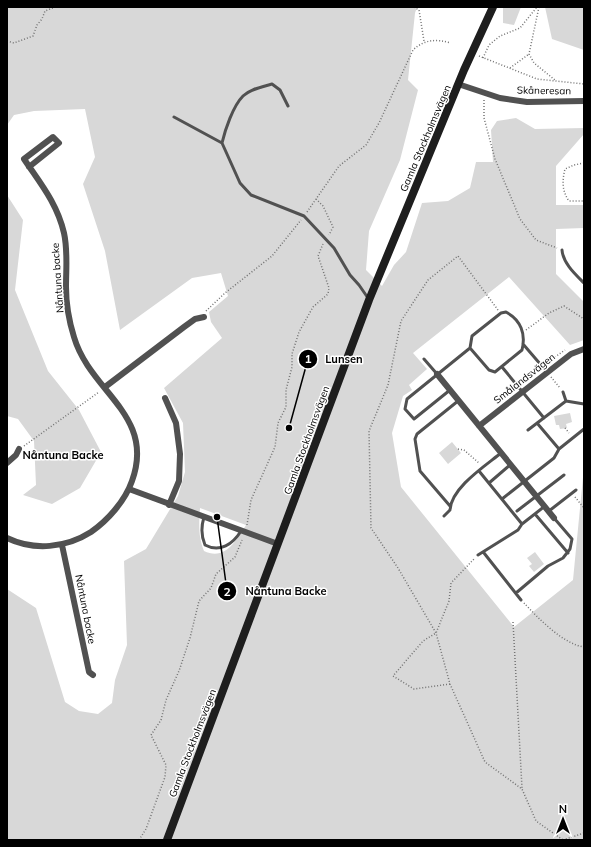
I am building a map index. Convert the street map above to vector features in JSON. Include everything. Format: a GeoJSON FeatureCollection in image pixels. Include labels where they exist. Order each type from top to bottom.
{"type":"FeatureCollection","features":[{"type":"Feature","properties":{"kind":"main road","name":"Gamla Stockholmsvägen"},"geometry":{"type":"LineString","coordinates":[[167,840],[369,300],[458,84],[493,7]]}},
{"type":"Feature","properties":{"kind":"street","name":"Skåneresan"},"geometry":{"type":"LineString","coordinates":[[458,84],[486,94],[527,102],[584,101]]}},
{"type":"Feature","properties":{"kind":"street"},"geometry":{"type":"LineString","coordinates":[[53,137],[59,143],[29,167],[24,159],[53,137]]}},
{"type":"Feature","properties":{"kind":"street","name":"Nåntuna backe"},"geometry":{"type":"LineString","coordinates":[[7,538],[31,545],[62,545],[86,535],[98,527],[115,510],[129,489],[138,466],[135,433],[120,406],[86,365],[75,339],[68,308],[66,287],[68,266],[64,233],[51,197],[29,167]]}},
{"type":"Feature","properties":{"kind":"street"},"geometry":{"type":"LineString","coordinates":[[105,387],[195,319],[204,317]]}},
{"type":"Feature","properties":{"kind":"street","name":"Smålandsvägen"},"geometry":{"type":"LineString","coordinates":[[479,426],[571,354],[584,349]]}},
{"type":"Feature","properties":{"kind":"street"},"geometry":{"type":"LineString","coordinates":[[437,374],[554,518]]}},
{"type":"Feature","properties":{"kind":"street"},"geometry":{"type":"LineString","coordinates":[[165,398],[176,423],[180,454],[179,481],[169,505]]}},
{"type":"Feature","properties":{"kind":"street"},"geometry":{"type":"LineString","coordinates":[[7,463],[16,455],[19,449]]}},
{"type":"Feature","properties":{"kind":"street"},"geometry":{"type":"LineString","coordinates":[[129,489],[278,544]]}},
{"type":"Feature","properties":{"kind":"street","name":"Nåntuna backe"},"geometry":{"type":"LineString","coordinates":[[62,545],[88,672],[93,675]]}},
{"type":"Feature","properties":{"kind":"lane"},"geometry":{"type":"LineString","coordinates":[[222,143],[231,116],[242,97],[255,89],[272,84],[280,90],[288,106]]}},
{"type":"Feature","properties":{"kind":"lane"},"geometry":{"type":"LineString","coordinates":[[174,117],[222,143],[240,183],[251,195],[304,216],[334,248],[350,275],[369,300]]}},
{"type":"Feature","properties":{"kind":"lane"},"geometry":{"type":"LineString","coordinates":[[562,250],[563,257],[583,281]]}},
{"type":"Feature","properties":{"kind":"lane"},"geometry":{"type":"LineString","coordinates":[[450,390],[414,419],[405,410],[408,399],[470,348],[472,336],[501,313],[506,312],[512,315],[523,332],[522,350],[495,372],[489,370],[470,348]]}},
{"type":"Feature","properties":{"kind":"lane"},"geometry":{"type":"LineString","coordinates":[[523,344],[547,372]]}},
{"type":"Feature","properties":{"kind":"lane"},"geometry":{"type":"LineString","coordinates":[[424,359],[437,374]]}},
{"type":"Feature","properties":{"kind":"lane"},"geometry":{"type":"LineString","coordinates":[[502,367],[544,418]]}},
{"type":"Feature","properties":{"kind":"lane"},"geometry":{"type":"LineString","coordinates":[[563,392],[566,401]]}},
{"type":"Feature","properties":{"kind":"lane"},"geometry":{"type":"LineString","coordinates":[[450,506],[420,471],[415,439],[417,434],[458,401]]}},
{"type":"Feature","properties":{"kind":"lane"},"geometry":{"type":"LineString","coordinates":[[528,430],[566,401],[584,404]]}},
{"type":"Feature","properties":{"kind":"lane"},"geometry":{"type":"LineString","coordinates":[[537,423],[559,449]]}},
{"type":"Feature","properties":{"kind":"lane"},"geometry":{"type":"LineString","coordinates":[[502,499],[554,458],[559,449],[584,429]]}},
{"type":"Feature","properties":{"kind":"lane"},"geometry":{"type":"LineString","coordinates":[[444,516],[450,510],[450,506],[460,486],[501,453]]}},
{"type":"Feature","properties":{"kind":"lane"},"geometry":{"type":"LineString","coordinates":[[489,483],[511,465]]}},
{"type":"Feature","properties":{"kind":"lane"},"geometry":{"type":"LineString","coordinates":[[479,471],[522,524]]}},
{"type":"Feature","properties":{"kind":"lane"},"geometry":{"type":"LineString","coordinates":[[518,511],[564,474]]}},
{"type":"Feature","properties":{"kind":"lane"},"geometry":{"type":"LineString","coordinates":[[549,511],[576,490]]}},
{"type":"Feature","properties":{"kind":"lane"},"geometry":{"type":"LineString","coordinates":[[478,555],[484,553],[518,530],[522,524],[544,506]]}},
{"type":"Feature","properties":{"kind":"lane"},"geometry":{"type":"LineString","coordinates":[[535,514],[568,553]]}},
{"type":"Feature","properties":{"kind":"lane"},"geometry":{"type":"LineString","coordinates":[[204,517],[202,523],[202,538],[205,545],[214,549],[221,549],[243,532]]}},
{"type":"Feature","properties":{"kind":"lane"},"geometry":{"type":"LineString","coordinates":[[516,593],[548,566],[563,558],[568,553],[572,539],[554,518]]}},
{"type":"Feature","properties":{"kind":"lane"},"geometry":{"type":"LineString","coordinates":[[484,553],[521,600]]}},
{"type":"Feature","properties":{"kind":"path"},"geometry":{"type":"LineString","coordinates":[[7,41],[14,44],[33,36],[45,11],[56,7]]}},
{"type":"Feature","properties":{"kind":"path"},"geometry":{"type":"LineString","coordinates":[[414,7],[419,10],[424,34],[424,42]]}},
{"type":"Feature","properties":{"kind":"path"},"geometry":{"type":"LineString","coordinates":[[538,7],[529,54],[534,63],[557,82]]}},
{"type":"Feature","properties":{"kind":"path"},"geometry":{"type":"LineString","coordinates":[[483,58],[489,45],[500,36],[520,28],[538,7]]}},
{"type":"Feature","properties":{"kind":"path"},"geometry":{"type":"LineString","coordinates":[[204,317],[207,310],[225,293],[272,256],[304,216],[339,166],[366,145],[379,123],[413,50],[424,42],[433,40],[451,43]]}},
{"type":"Feature","properties":{"kind":"path"},"geometry":{"type":"LineString","coordinates":[[509,68],[529,54]]}},
{"type":"Feature","properties":{"kind":"path"},"geometry":{"type":"LineString","coordinates":[[479,56],[537,79],[584,84]]}},
{"type":"Feature","properties":{"kind":"path"},"geometry":{"type":"LineString","coordinates":[[486,94],[484,118],[495,159],[520,219],[536,240],[562,250]]}},
{"type":"Feature","properties":{"kind":"path"},"geometry":{"type":"LineString","coordinates":[[584,163],[564,169],[563,179],[564,194],[568,201],[584,201]]}},
{"type":"Feature","properties":{"kind":"path"},"geometry":{"type":"LineString","coordinates":[[139,840],[146,829],[165,777],[166,765],[151,735],[161,720],[166,700],[179,671],[190,638],[199,601],[211,588],[216,574],[235,557],[251,500],[275,447],[278,423],[286,407],[286,390],[292,367],[292,354],[299,332],[313,307],[328,294],[329,288],[318,256],[325,238],[329,235],[333,227],[323,206],[316,199]]}},
{"type":"Feature","properties":{"kind":"path"},"geometry":{"type":"LineString","coordinates":[[501,313],[458,256],[428,280],[401,321],[388,385],[369,431],[371,528],[398,568],[436,633],[450,684],[484,762],[522,789]]}},
{"type":"Feature","properties":{"kind":"path"},"geometry":{"type":"LineString","coordinates":[[523,332],[549,313],[564,306],[584,319]]}},
{"type":"Feature","properties":{"kind":"path"},"geometry":{"type":"LineString","coordinates":[[547,372],[563,392]]}},
{"type":"Feature","properties":{"kind":"path"},"geometry":{"type":"LineString","coordinates":[[19,449],[105,387]]}},
{"type":"Feature","properties":{"kind":"path"},"geometry":{"type":"LineString","coordinates":[[565,428],[573,438]]}},
{"type":"Feature","properties":{"kind":"path"},"geometry":{"type":"LineString","coordinates":[[458,449],[464,450],[484,467]]}},
{"type":"Feature","properties":{"kind":"path"},"geometry":{"type":"LineString","coordinates":[[572,493],[584,508]]}},
{"type":"Feature","properties":{"kind":"path"},"geometry":{"type":"LineString","coordinates":[[450,684],[414,689],[393,676],[423,641],[436,633],[449,601],[451,583],[478,555]]}},
{"type":"Feature","properties":{"kind":"path"},"geometry":{"type":"LineString","coordinates":[[521,600],[534,614],[552,629],[575,646],[584,647]]}},
{"type":"Feature","properties":{"kind":"path"},"geometry":{"type":"LineString","coordinates":[[514,622],[522,789],[536,821],[563,840],[584,833]]}},
{"type":"Feature","properties":{"kind":"shaded area"},"geometry":{"type":"Polygon","coordinates":[[[7,7],[417,7],[415,13],[408,80],[418,90],[400,160],[369,231],[366,270],[382,286],[394,265],[406,252],[422,203],[448,201],[470,188],[476,162],[493,162],[491,130],[497,121],[516,118],[535,129],[584,128],[584,134],[556,166],[556,205],[584,205],[584,228],[556,229],[556,274],[584,302],[584,340],[570,345],[509,277],[413,353],[427,369],[409,385],[412,390],[403,396],[392,433],[401,487],[514,627],[573,580],[584,467],[584,840],[7,840],[7,589],[36,608],[65,702],[79,711],[98,714],[112,703],[115,680],[127,645],[124,561],[146,549],[178,496],[185,472],[183,423],[164,388],[222,338],[211,322],[209,312],[228,296],[221,273],[192,278],[120,330],[105,251],[83,184],[95,157],[85,109],[34,111],[14,115],[7,125],[7,7]],[[200,508],[199,525],[204,551],[218,553],[229,548],[246,525],[200,508]]]}},
{"type":"Feature","properties":{"kind":"shaded area"},"geometry":{"type":"Polygon","coordinates":[[[503,7],[521,7],[514,25],[503,23],[503,7]]]}},
{"type":"Feature","properties":{"kind":"shaded area"},"geometry":{"type":"Polygon","coordinates":[[[545,7],[584,7],[584,50],[552,39],[545,7]]]}},
{"type":"Feature","properties":{"kind":"shaded area"},"geometry":{"type":"Polygon","coordinates":[[[7,195],[23,220],[15,290],[48,371],[79,410],[101,452],[80,488],[52,504],[23,495],[36,485],[34,441],[18,419],[7,416],[7,195]]]}},
{"type":"Feature","properties":{"kind":"shaded area"},"geometry":{"type":"Polygon","coordinates":[[[570,413],[572,422],[566,424],[567,428],[560,429],[559,425],[556,425],[554,416],[570,413]]]}},
{"type":"Feature","properties":{"kind":"shaded area"},"geometry":{"type":"Polygon","coordinates":[[[452,442],[461,453],[448,464],[439,453],[452,442]]]}},
{"type":"Feature","properties":{"kind":"shaded area"},"geometry":{"type":"Polygon","coordinates":[[[535,552],[544,564],[534,572],[529,566],[532,564],[527,558],[535,552]]]}},
{"type":"Feature","properties":{"kind":"place","name":"Lunsen"},"geometry":{"type":"Point","coordinates":[289,428]}},
{"type":"Feature","properties":{"kind":"place","name":"Nåntuna Backe"},"geometry":{"type":"Point","coordinates":[217,517]}},
{"type":"Feature","properties":{"kind":"district","name":"Nåntuna Backe"},"geometry":{"type":"Point","coordinates":[63,455]}}]}
